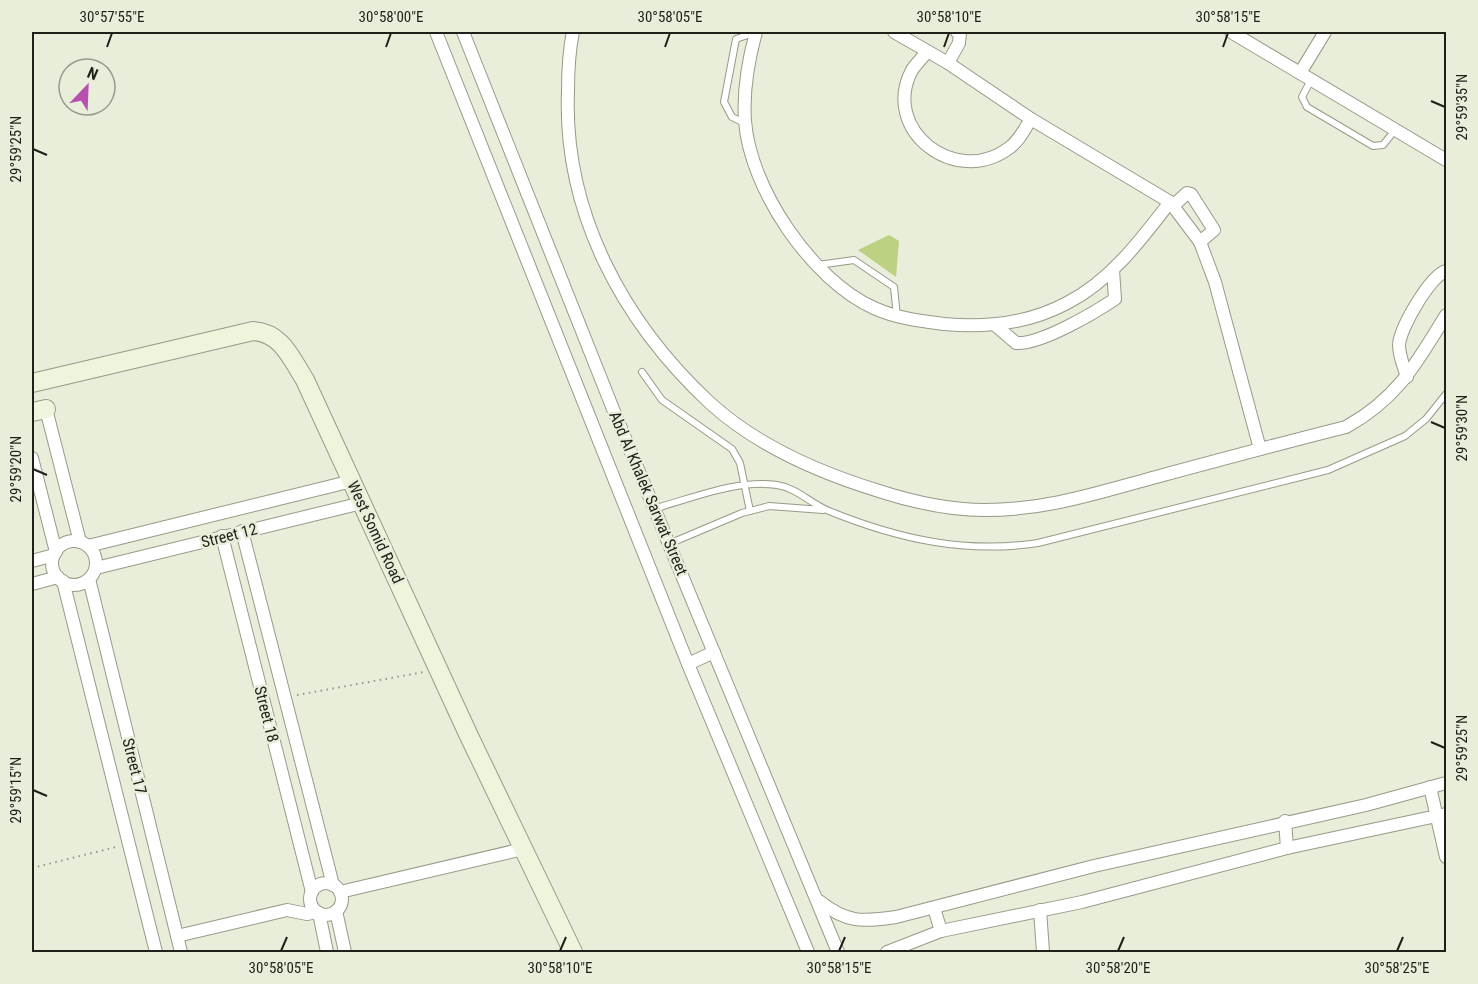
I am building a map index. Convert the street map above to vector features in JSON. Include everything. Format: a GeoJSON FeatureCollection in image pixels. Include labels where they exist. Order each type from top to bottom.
{"type":"FeatureCollection","features":[{"type":"Feature","properties":{"kind":"street","name":"Abd Al Khalek Sarwat Street"},"geometry":{"type":"LineString","coordinates":[[436,32],[688,664],[808,952]]}},
{"type":"Feature","properties":{"kind":"street","name":"Abd Al Khalek Sarwat Street"},"geometry":{"type":"LineString","coordinates":[[463,32],[613,409],[671,543],[838,952]]}},
{"type":"Feature","properties":{"kind":"street"},"geometry":{"type":"LineString","coordinates":[[573,32],[567,119],[573,174],[585,217],[608,274],[629,308],[662,353],[712,405],[755,434],[838,478],[920,504],[983,510],[1044,507],[1346,427],[1379,407],[1407,377],[1446,315]]}},
{"type":"Feature","properties":{"kind":"street"},"geometry":{"type":"LineString","coordinates":[[756,32],[748,60],[745,123],[757,168],[776,212],[803,250],[833,281],[872,308],[897,317],[974,327],[1028,320],[1068,303],[1113,270],[1172,204],[1188,193],[1191,194],[1214,231],[1200,242]]}},
{"type":"Feature","properties":{"kind":"street"},"geometry":{"type":"LineString","coordinates":[[894,32],[948,63],[1031,119],[1172,204],[1200,242],[1215,282],[1260,449]]}},
{"type":"Feature","properties":{"kind":"street"},"geometry":{"type":"LineString","coordinates":[[948,63],[959,43],[960,33],[957,32]]}},
{"type":"Feature","properties":{"kind":"street"},"geometry":{"type":"LineString","coordinates":[[1231,32],[1446,160]]}},
{"type":"Feature","properties":{"kind":"street"},"geometry":{"type":"LineString","coordinates":[[1306,76],[1325,32]]}},
{"type":"Feature","properties":{"kind":"street"},"geometry":{"type":"LineString","coordinates":[[927,52],[912,70],[905,92],[907,115],[917,136],[934,152],[955,160],[978,160],[996,156],[1018,141],[1031,119]]}},
{"type":"Feature","properties":{"kind":"street"},"geometry":{"type":"LineString","coordinates":[[994,325],[1016,343],[1035,340],[1097,311],[1115,299],[1113,270]]}},
{"type":"Feature","properties":{"kind":"street"},"geometry":{"type":"LineString","coordinates":[[1407,377],[1400,350],[1401,336],[1432,280],[1446,271]]}},
{"type":"Feature","properties":{"kind":"street","name":"West Somid Road"},"geometry":{"type":"LineString","coordinates":[[35,382],[253,331],[264,332],[281,343],[305,380],[573,952]]}},
{"type":"Feature","properties":{"kind":"street"},"geometry":{"type":"LineString","coordinates":[[32,584],[60,579],[79,584],[89,579],[96,568],[96,558],[84,544],[39,410]]}},
{"type":"Feature","properties":{"kind":"street"},"geometry":{"type":"LineString","coordinates":[[32,458],[55,553],[53,566],[60,579]]}},
{"type":"Feature","properties":{"kind":"street","name":"Street 12"},"geometry":{"type":"LineString","coordinates":[[84,544],[352,481]]}},
{"type":"Feature","properties":{"kind":"street","name":"Street 12"},"geometry":{"type":"LineString","coordinates":[[96,568],[362,502]]}},
{"type":"Feature","properties":{"kind":"street","name":"Street 18"},"geometry":{"type":"LineString","coordinates":[[242,531],[337,889]]}},
{"type":"Feature","properties":{"kind":"street","name":"Street 18"},"geometry":{"type":"LineString","coordinates":[[222,536],[312,894]]}},
{"type":"Feature","properties":{"kind":"street"},"geometry":{"type":"LineString","coordinates":[[32,561],[55,553],[64,544],[84,544]]}},
{"type":"Feature","properties":{"kind":"street","name":"Street 17"},"geometry":{"type":"LineString","coordinates":[[60,579],[156,952]]}},
{"type":"Feature","properties":{"kind":"street","name":"Street 17"},"geometry":{"type":"LineString","coordinates":[[89,579],[181,952]]}},
{"type":"Feature","properties":{"kind":"street"},"geometry":{"type":"LineString","coordinates":[[688,664],[714,652]]}},
{"type":"Feature","properties":{"kind":"street"},"geometry":{"type":"LineString","coordinates":[[816,898],[834,913],[848,919],[868,921],[934,908],[1094,866],[1284,821],[1366,805],[1446,783]]}},
{"type":"Feature","properties":{"kind":"street"},"geometry":{"type":"LineString","coordinates":[[1430,787],[1442,815],[1446,857]]}},
{"type":"Feature","properties":{"kind":"street"},"geometry":{"type":"LineString","coordinates":[[887,952],[941,931],[1041,910],[1287,848],[1442,815]]}},
{"type":"Feature","properties":{"kind":"street"},"geometry":{"type":"LineString","coordinates":[[1284,821],[1287,848]]}},
{"type":"Feature","properties":{"kind":"street"},"geometry":{"type":"LineString","coordinates":[[286,910],[300,899],[312,894],[320,885],[337,889],[523,849]]}},
{"type":"Feature","properties":{"kind":"street"},"geometry":{"type":"LineString","coordinates":[[177,936],[286,910],[328,915],[341,905],[337,889]]}},
{"type":"Feature","properties":{"kind":"street"},"geometry":{"type":"LineString","coordinates":[[312,894],[312,905],[318,912],[327,952]]}},
{"type":"Feature","properties":{"kind":"street"},"geometry":{"type":"LineString","coordinates":[[934,908],[941,931]]}},
{"type":"Feature","properties":{"kind":"street"},"geometry":{"type":"LineString","coordinates":[[1041,910],[1043,952]]}},
{"type":"Feature","properties":{"kind":"street"},"geometry":{"type":"LineString","coordinates":[[336,911],[345,952]]}},
{"type":"Feature","properties":{"kind":"lane"},"geometry":{"type":"LineString","coordinates":[[745,123],[732,117],[724,102],[736,39],[756,32]]}},
{"type":"Feature","properties":{"kind":"lane"},"geometry":{"type":"LineString","coordinates":[[1306,76],[1302,100],[1307,107],[1325,118],[1376,147],[1386,143],[1395,130]]}},
{"type":"Feature","properties":{"kind":"lane"},"geometry":{"type":"LineString","coordinates":[[818,265],[854,260],[894,287],[897,317]]}},
{"type":"Feature","properties":{"kind":"lane"},"geometry":{"type":"LineString","coordinates":[[642,372],[663,400],[732,449],[740,463],[750,511]]}},
{"type":"Feature","properties":{"kind":"lane"},"geometry":{"type":"LineString","coordinates":[[656,508],[746,486],[778,485],[800,493],[826,510],[881,531],[948,545],[1000,549],[1038,543],[1328,471],[1405,436],[1426,419],[1446,394]]}},
{"type":"Feature","properties":{"kind":"lane"},"geometry":{"type":"LineString","coordinates":[[671,543],[750,511],[769,506],[826,510]]}},
{"type":"Feature","properties":{"kind":"path"},"geometry":{"type":"LineString","coordinates":[[285,697],[440,669]]}},
{"type":"Feature","properties":{"kind":"path"},"geometry":{"type":"LineString","coordinates":[[32,868],[128,843]]}},
{"type":"Feature","properties":{"kind":"green space"},"geometry":{"type":"Polygon","coordinates":[[[889,235],[899,241],[896,277],[858,250],[889,235]]]}}]}
